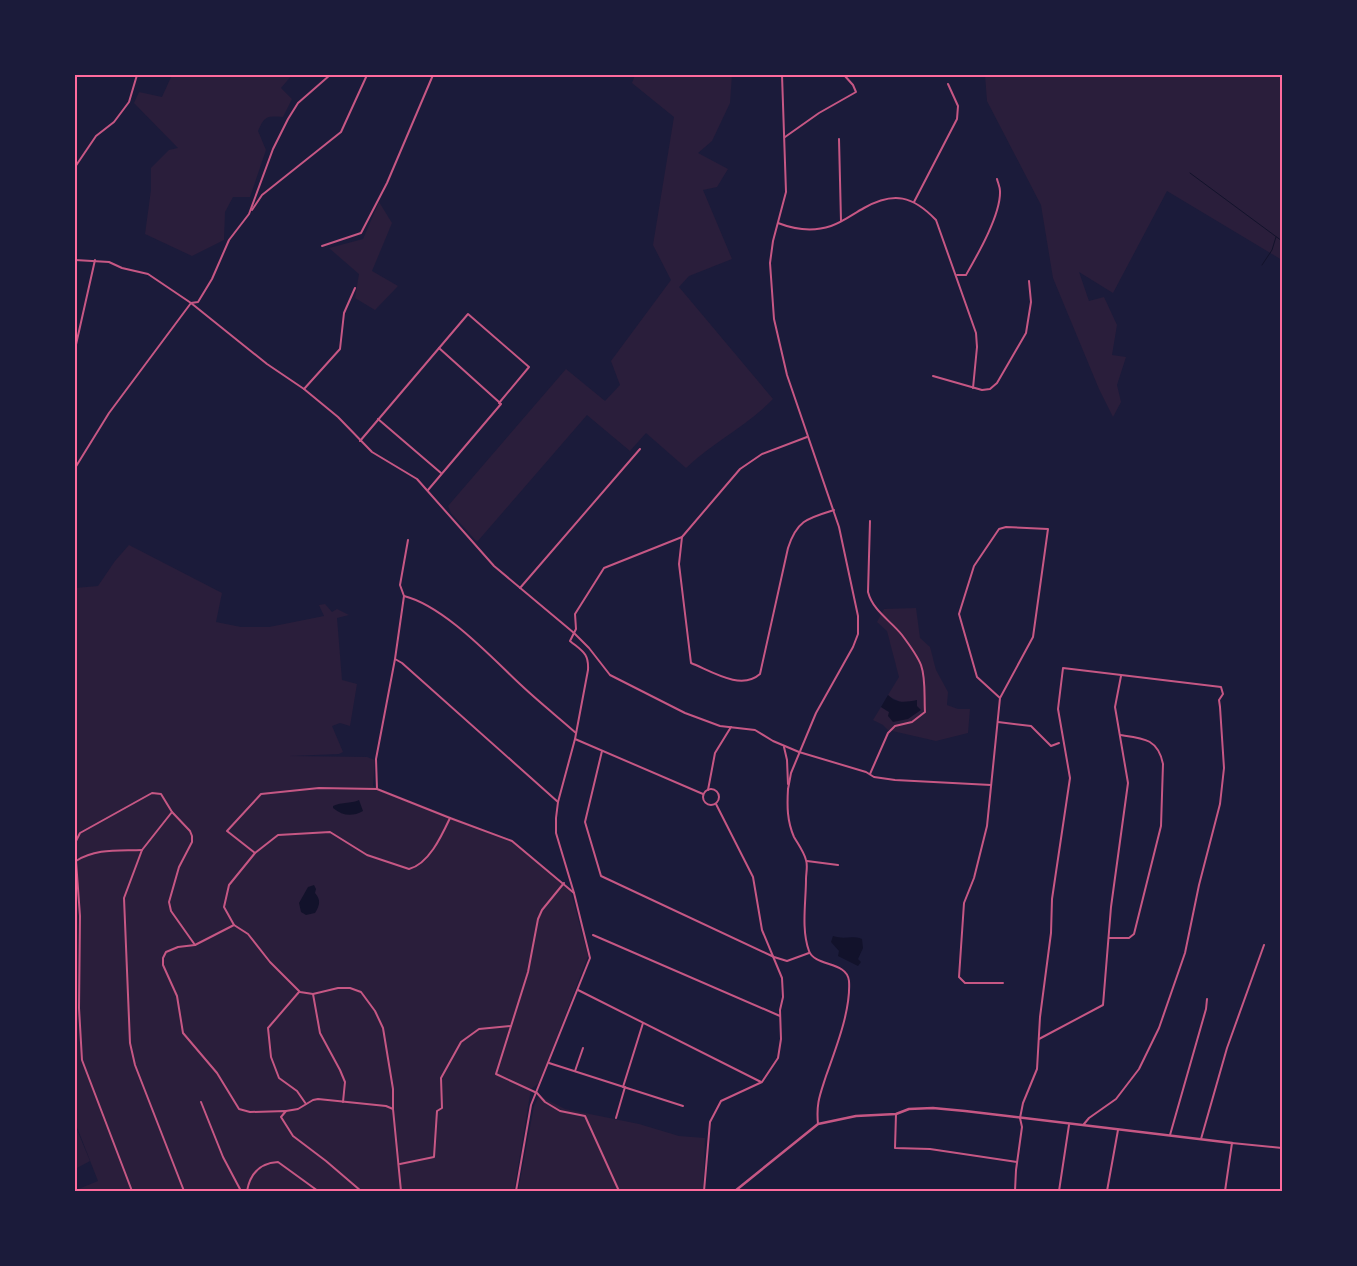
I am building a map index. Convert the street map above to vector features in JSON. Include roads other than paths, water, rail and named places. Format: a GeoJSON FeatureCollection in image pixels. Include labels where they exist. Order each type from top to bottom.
{"type":"FeatureCollection","features":[{"type":"Feature","properties":{"kind":"street"},"geometry":{"type":"LineString","coordinates":[[75,167],[96,136],[114,122],[129,102],[138,75]]}},
{"type":"Feature","properties":{"kind":"street"},"geometry":{"type":"LineString","coordinates":[[249,214],[273,150],[288,119],[298,103],[330,75]]}},
{"type":"Feature","properties":{"kind":"street"},"geometry":{"type":"LineString","coordinates":[[75,468],[109,413],[192,303],[198,302],[212,279],[229,240],[262,195],[340,132],[367,75]]}},
{"type":"Feature","properties":{"kind":"street"},"geometry":{"type":"LineString","coordinates":[[322,246],[361,233],[387,183],[433,75]]}},
{"type":"Feature","properties":{"kind":"street"},"geometry":{"type":"LineString","coordinates":[[782,75],[786,192],[773,241],[770,263],[776,328],[787,375],[834,510],[856,597],[858,616],[858,634],[853,647],[816,714],[791,773],[788,789]]}},
{"type":"Feature","properties":{"kind":"street"},"geometry":{"type":"LineString","coordinates":[[784,138],[819,113],[856,92],[853,85],[844,75]]}},
{"type":"Feature","properties":{"kind":"street"},"geometry":{"type":"LineString","coordinates":[[914,202],[957,119],[958,106],[948,84]]}},
{"type":"Feature","properties":{"kind":"street"},"geometry":{"type":"LineString","coordinates":[[839,139],[841,222]]}},
{"type":"Feature","properties":{"kind":"street"},"geometry":{"type":"LineString","coordinates":[[956,275],[966,275],[983,243],[998,208],[1000,191],[997,179]]}},
{"type":"Feature","properties":{"kind":"street"},"geometry":{"type":"LineString","coordinates":[[778,224],[795,229],[820,229],[841,222],[866,207],[886,199],[901,198],[922,206],[936,220],[976,333],[973,388]]}},
{"type":"Feature","properties":{"kind":"street"},"geometry":{"type":"LineString","coordinates":[[75,260],[109,262],[122,268],[148,274],[192,303],[267,364],[304,389],[338,417],[360,441],[382,460],[400,468],[417,479],[494,566],[574,633],[589,648],[610,676],[685,713],[720,726],[755,730],[773,741],[799,752],[870,774],[874,777],[895,780],[991,785]]}},
{"type":"Feature","properties":{"kind":"street"},"geometry":{"type":"LineString","coordinates":[[75,348],[95,260]]}},
{"type":"Feature","properties":{"kind":"street"},"geometry":{"type":"LineString","coordinates":[[933,376],[982,390],[990,389],[997,383],[1026,333],[1031,302],[1029,281]]}},
{"type":"Feature","properties":{"kind":"street"},"geometry":{"type":"LineString","coordinates":[[304,389],[340,349],[344,313],[355,288]]}},
{"type":"Feature","properties":{"kind":"street"},"geometry":{"type":"LineString","coordinates":[[360,441],[468,314],[529,367],[499,402],[501,404],[428,490]]}},
{"type":"Feature","properties":{"kind":"street"},"geometry":{"type":"LineString","coordinates":[[440,348],[499,402]]}},
{"type":"Feature","properties":{"kind":"street"},"geometry":{"type":"LineString","coordinates":[[378,419],[442,473]]}},
{"type":"Feature","properties":{"kind":"street"},"geometry":{"type":"LineString","coordinates":[[516,1191],[531,1105],[590,958],[574,892],[556,833],[558,802],[584,700],[589,661],[586,654],[570,641],[576,629],[575,614],[604,568],[682,537],[740,469],[762,454],[808,437]]}},
{"type":"Feature","properties":{"kind":"street"},"geometry":{"type":"LineString","coordinates":[[520,588],[640,449]]}},
{"type":"Feature","properties":{"kind":"street"},"geometry":{"type":"LineString","coordinates":[[682,537],[679,564],[691,663],[734,680],[754,680],[760,674],[788,548],[795,530],[806,520],[834,510]]}},
{"type":"Feature","properties":{"kind":"street"},"geometry":{"type":"LineString","coordinates":[[870,521],[868,592],[874,607],[901,635],[921,665],[925,712],[912,722],[895,726],[888,733],[870,774]]}},
{"type":"Feature","properties":{"kind":"street"},"geometry":{"type":"LineString","coordinates":[[1000,698],[977,677],[958,614],[974,566],[999,529],[1006,527],[1048,530],[1033,637],[1000,698],[987,826],[974,878],[964,903],[959,978],[965,983],[1003,983]]}},
{"type":"Feature","properties":{"kind":"street"},"geometry":{"type":"LineString","coordinates":[[377,789],[376,759],[395,659],[404,596],[400,585],[408,540]]}},
{"type":"Feature","properties":{"kind":"street"},"geometry":{"type":"LineString","coordinates":[[404,596],[417,599],[438,612],[576,733]]}},
{"type":"Feature","properties":{"kind":"street"},"geometry":{"type":"LineString","coordinates":[[395,659],[402,663],[558,802]]}},
{"type":"Feature","properties":{"kind":"street"},"geometry":{"type":"LineString","coordinates":[[1015,1191],[1022,1127],[1020,1118],[1023,1103],[1037,1069],[1040,1017],[1052,899],[1070,778],[1058,709],[1062,668],[1221,687],[1220,707],[1224,768],[1220,804],[1199,885],[1187,946],[1159,1028],[1139,1069],[1116,1099],[1089,1118],[1083,1125]]}},
{"type":"Feature","properties":{"kind":"street"},"geometry":{"type":"LineString","coordinates":[[1039,1039],[1103,1005],[1111,907],[1128,783],[1115,707],[1121,675]]}},
{"type":"Feature","properties":{"kind":"street"},"geometry":{"type":"LineString","coordinates":[[997,722],[1031,726],[1051,746],[1059,743]]}},
{"type":"Feature","properties":{"kind":"street"},"geometry":{"type":"LineString","coordinates":[[708,790],[715,753],[731,727]]}},
{"type":"Feature","properties":{"kind":"street"},"geometry":{"type":"LineString","coordinates":[[1108,938],[1129,938],[1134,934],[1160,826],[1163,764],[1161,756],[1155,745],[1144,738],[1120,735]]}},
{"type":"Feature","properties":{"kind":"street"},"geometry":{"type":"LineString","coordinates":[[575,739],[703,794]]}},
{"type":"Feature","properties":{"kind":"street"},"geometry":{"type":"LineString","coordinates":[[784,745],[787,760],[788,819],[794,836],[807,861],[805,923],[809,953],[813,957],[838,968],[849,978],[849,992],[843,1027],[818,1098],[818,1124]]}},
{"type":"Feature","properties":{"kind":"street"},"geometry":{"type":"LineString","coordinates":[[602,751],[586,822],[601,876],[774,957],[787,961],[809,953]]}},
{"type":"Feature","properties":{"kind":"street"},"geometry":{"type":"LineString","coordinates":[[255,853],[227,831],[261,794],[319,788],[377,789],[512,841],[574,892]]}},
{"type":"Feature","properties":{"kind":"street"},"geometry":{"type":"LineString","coordinates":[[713,789],[718,792],[719,800],[711,806],[703,800],[703,794],[713,789]]}},
{"type":"Feature","properties":{"kind":"street"},"geometry":{"type":"LineString","coordinates":[[75,843],[80,832],[152,793],[161,794],[172,812],[190,831],[192,842],[179,867],[169,902],[171,911],[195,945]]}},
{"type":"Feature","properties":{"kind":"street"},"geometry":{"type":"LineString","coordinates":[[704,1191],[710,1122],[722,1101],[762,1082],[778,1058],[782,1039],[780,1016],[783,997],[782,978],[762,930],[753,877],[716,804]]}},
{"type":"Feature","properties":{"kind":"street"},"geometry":{"type":"LineString","coordinates":[[172,812],[142,850],[124,898],[130,1043],[135,1065],[184,1191]]}},
{"type":"Feature","properties":{"kind":"street"},"geometry":{"type":"LineString","coordinates":[[401,1191],[393,1109],[393,1089],[383,1028],[375,1011],[361,992],[350,988],[338,988],[313,994],[300,992],[270,962],[248,934],[234,925],[224,907],[229,885],[255,853],[278,835],[330,832],[368,855],[409,869],[414,868],[436,848],[450,818]]}},
{"type":"Feature","properties":{"kind":"street"},"geometry":{"type":"LineString","coordinates":[[75,849],[80,916],[79,1008],[82,1060],[132,1191]]}},
{"type":"Feature","properties":{"kind":"street"},"geometry":{"type":"LineString","coordinates":[[76,861],[86,854],[101,851],[142,850]]}},
{"type":"Feature","properties":{"kind":"street"},"geometry":{"type":"LineString","coordinates":[[807,861],[838,864]]}},
{"type":"Feature","properties":{"kind":"street"},"geometry":{"type":"LineString","coordinates":[[564,884],[542,910],[538,919],[528,972],[496,1074],[537,1093],[545,1102],[560,1111],[585,1116],[619,1191]]}},
{"type":"Feature","properties":{"kind":"street"},"geometry":{"type":"LineString","coordinates":[[234,925],[195,945],[178,946],[166,952],[163,958],[163,965],[177,996],[183,1033],[217,1073],[239,1109],[250,1112],[286,1111],[298,1109],[312,1100],[318,1099],[386,1106],[393,1109]]}},
{"type":"Feature","properties":{"kind":"street"},"geometry":{"type":"LineString","coordinates":[[592,936],[780,1016]]}},
{"type":"Feature","properties":{"kind":"street"},"geometry":{"type":"LineString","coordinates":[[1201,1139],[1235,1026],[1264,945]]}},
{"type":"Feature","properties":{"kind":"street"},"geometry":{"type":"LineString","coordinates":[[578,990],[762,1082]]}},
{"type":"Feature","properties":{"kind":"street"},"geometry":{"type":"LineString","coordinates":[[300,992],[268,1028],[271,1057],[279,1078],[297,1091],[306,1104]]}},
{"type":"Feature","properties":{"kind":"street"},"geometry":{"type":"LineString","coordinates":[[313,994],[320,1033],[345,1082],[343,1102]]}},
{"type":"Feature","properties":{"kind":"street"},"geometry":{"type":"LineString","coordinates":[[1170,1135],[1206,1009],[1207,999]]}},
{"type":"Feature","properties":{"kind":"street"},"geometry":{"type":"LineString","coordinates":[[616,1118],[643,1023]]}},
{"type":"Feature","properties":{"kind":"street"},"geometry":{"type":"LineString","coordinates":[[399,1164],[434,1157],[437,1112],[442,1108],[441,1078],[461,1042],[480,1029],[511,1026]]}},
{"type":"Feature","properties":{"kind":"street"},"geometry":{"type":"LineString","coordinates":[[575,1071],[583,1048]]}},
{"type":"Feature","properties":{"kind":"street"},"geometry":{"type":"LineString","coordinates":[[549,1063],[683,1106]]}},
{"type":"Feature","properties":{"kind":"street"},"geometry":{"type":"LineString","coordinates":[[201,1102],[223,1157],[241,1191]]}},
{"type":"Feature","properties":{"kind":"street"},"geometry":{"type":"LineString","coordinates":[[735,1191],[818,1124],[856,1116],[896,1114],[909,1109],[933,1108],[1282,1148]]}},
{"type":"Feature","properties":{"kind":"street"},"geometry":{"type":"LineString","coordinates":[[286,1111],[281,1117],[293,1136],[361,1191]]}},
{"type":"Feature","properties":{"kind":"street"},"geometry":{"type":"LineString","coordinates":[[896,1114],[895,1148],[930,1149],[1017,1162]]}},
{"type":"Feature","properties":{"kind":"street"},"geometry":{"type":"LineString","coordinates":[[1059,1191],[1069,1125]]}},
{"type":"Feature","properties":{"kind":"street"},"geometry":{"type":"LineString","coordinates":[[1107,1191],[1118,1130]]}},
{"type":"Feature","properties":{"kind":"street"},"geometry":{"type":"LineString","coordinates":[[1226,1191],[1232,1143]]}},
{"type":"Feature","properties":{"kind":"street"},"geometry":{"type":"LineString","coordinates":[[247,1191],[253,1174],[262,1166],[278,1162],[318,1191]]}},
{"type":"Feature","properties":{"kind":"waterway"},"geometry":{"type":"LineString","coordinates":[[1190,173],[1282,241]]}},
{"type":"Feature","properties":{"kind":"waterway"},"geometry":{"type":"LineString","coordinates":[[1262,265],[1272,250],[1276,237]]}}]}
